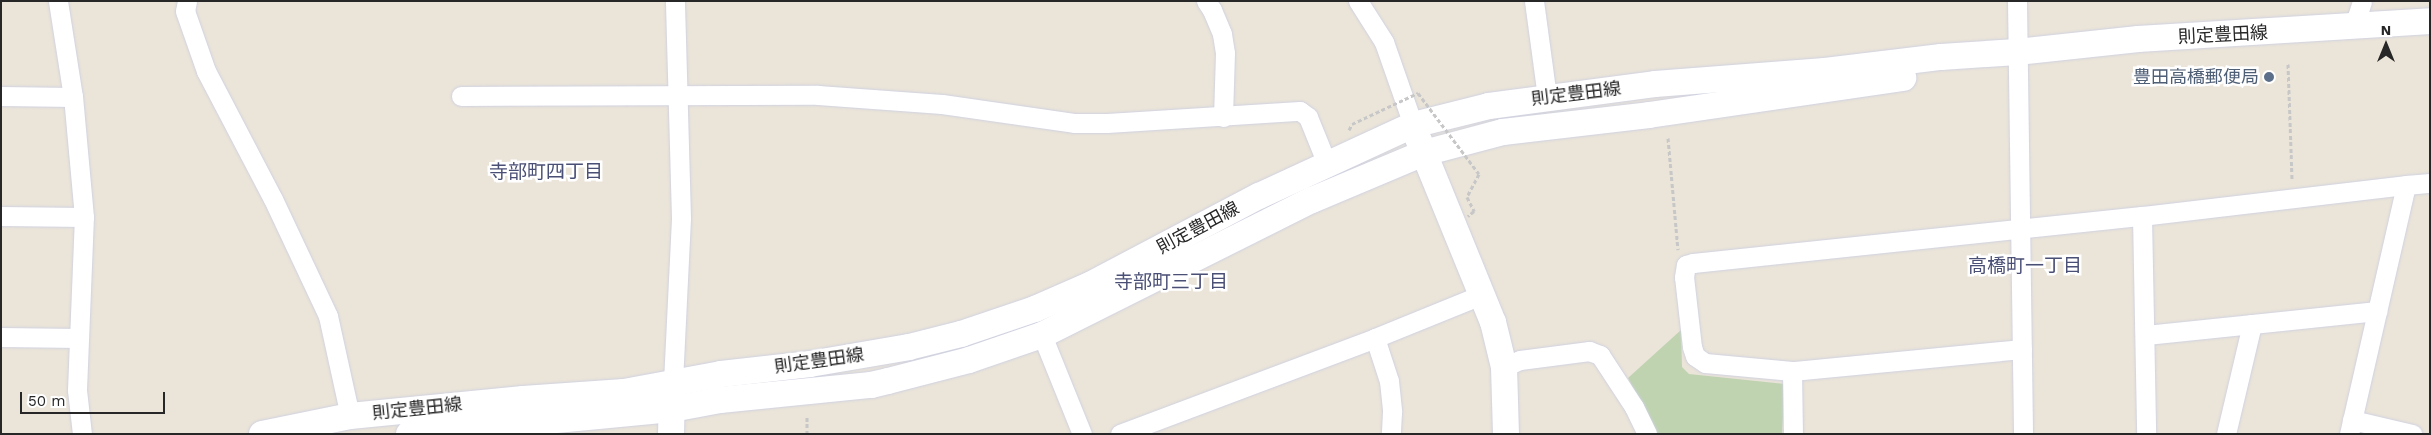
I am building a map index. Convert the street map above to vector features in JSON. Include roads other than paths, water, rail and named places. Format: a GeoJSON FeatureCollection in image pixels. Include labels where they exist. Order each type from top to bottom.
{"type":"FeatureCollection","features":[{"type":"Feature","properties":{"kind":"main road","name":"則定豊田線"},"geometry":{"type":"LineString","coordinates":[[262,434],[350,416],[523,399],[624,392],[673,382],[910,348],[961,334],[1035,309],[1090,284],[1259,196],[1413,125],[1451,117],[1488,106],[1655,84],[1825,70],[1941,57],[2016,52],[2138,39],[2430,21]]}},
{"type":"Feature","properties":{"kind":"main road","name":"則定豊田線"},"geometry":{"type":"LineString","coordinates":[[409,434],[672,422],[720,400],[871,385],[969,360],[1042,335],[1312,200],[1424,153],[1503,132],[1659,114],[1916,76],[1976,64],[2016,52]]}},
{"type":"Feature","properties":{"kind":"main road"},"geometry":{"type":"LineString","coordinates":[[1413,125],[1493,322],[1504,367],[1506,434]]}},
{"type":"Feature","properties":{"kind":"main road"},"geometry":{"type":"LineString","coordinates":[[672,422],[673,382]]}},
{"type":"Feature","properties":{"kind":"street"},"geometry":{"type":"LineString","coordinates":[[58,1],[73,97],[84,217],[84,280],[79,338],[78,390],[82,434]]}},
{"type":"Feature","properties":{"kind":"street"},"geometry":{"type":"LineString","coordinates":[[187,1],[184,11],[206,71],[273,199],[328,316],[350,416]]}},
{"type":"Feature","properties":{"kind":"street"},"geometry":{"type":"LineString","coordinates":[[673,382],[681,218],[675,1]]}},
{"type":"Feature","properties":{"kind":"street"},"geometry":{"type":"LineString","coordinates":[[1206,1],[1222,34],[1225,53],[1223,117]]}},
{"type":"Feature","properties":{"kind":"street"},"geometry":{"type":"LineString","coordinates":[[1358,1],[1384,42],[1413,125]]}},
{"type":"Feature","properties":{"kind":"street"},"geometry":{"type":"LineString","coordinates":[[1534,1],[1547,97]]}},
{"type":"Feature","properties":{"kind":"street"},"geometry":{"type":"LineString","coordinates":[[2017,1],[2016,52],[2021,229],[2023,434]]}},
{"type":"Feature","properties":{"kind":"street"},"geometry":{"type":"LineString","coordinates":[[2354,26],[2362,1]]}},
{"type":"Feature","properties":{"kind":"street"},"geometry":{"type":"LineString","coordinates":[[461,96],[818,95],[942,104],[1074,122],[1108,124],[1300,111],[1308,117],[1327,164]]}},
{"type":"Feature","properties":{"kind":"street"},"geometry":{"type":"LineString","coordinates":[[1,96],[73,97]]}},
{"type":"Feature","properties":{"kind":"street"},"geometry":{"type":"LineString","coordinates":[[2022,349],[1792,371],[1705,362],[1695,356],[1692,348],[1685,286],[1686,265],[2430,183]]}},
{"type":"Feature","properties":{"kind":"street"},"geometry":{"type":"LineString","coordinates":[[2406,185],[2351,427],[2412,434]]}},
{"type":"Feature","properties":{"kind":"street"},"geometry":{"type":"LineString","coordinates":[[1,216],[84,217]]}},
{"type":"Feature","properties":{"kind":"street"},"geometry":{"type":"LineString","coordinates":[[2142,216],[2146,335],[2146,434]]}},
{"type":"Feature","properties":{"kind":"street"},"geometry":{"type":"LineString","coordinates":[[1120,434],[1375,338],[1481,295]]}},
{"type":"Feature","properties":{"kind":"street"},"geometry":{"type":"LineString","coordinates":[[2146,335],[2377,311]]}},
{"type":"Feature","properties":{"kind":"street"},"geometry":{"type":"LineString","coordinates":[[2226,434],[2252,324]]}},
{"type":"Feature","properties":{"kind":"street"},"geometry":{"type":"LineString","coordinates":[[1042,335],[1082,434]]}},
{"type":"Feature","properties":{"kind":"street"},"geometry":{"type":"LineString","coordinates":[[1,337],[79,338]]}},
{"type":"Feature","properties":{"kind":"street"},"geometry":{"type":"LineString","coordinates":[[1375,338],[1389,381],[1392,412],[1391,434]]}},
{"type":"Feature","properties":{"kind":"street"},"geometry":{"type":"LineString","coordinates":[[1504,367],[1520,360],[1589,351],[1600,354],[1634,407],[1647,434]]}},
{"type":"Feature","properties":{"kind":"street"},"geometry":{"type":"LineString","coordinates":[[1792,371],[1793,434]]}},
{"type":"Feature","properties":{"kind":"place","name":"豊田高橋郵便局"},"geometry":{"type":"Point","coordinates":[2269,77]}},
{"type":"Feature","properties":{"kind":"district","name":"寺部町四丁目"},"geometry":{"type":"Point","coordinates":[546,172]}},
{"type":"Feature","properties":{"kind":"district","name":"高橋町一丁目"},"geometry":{"type":"Point","coordinates":[2025,266]}},
{"type":"Feature","properties":{"kind":"district","name":"寺部町三丁目"},"geometry":{"type":"Point","coordinates":[1171,282]}}]}
